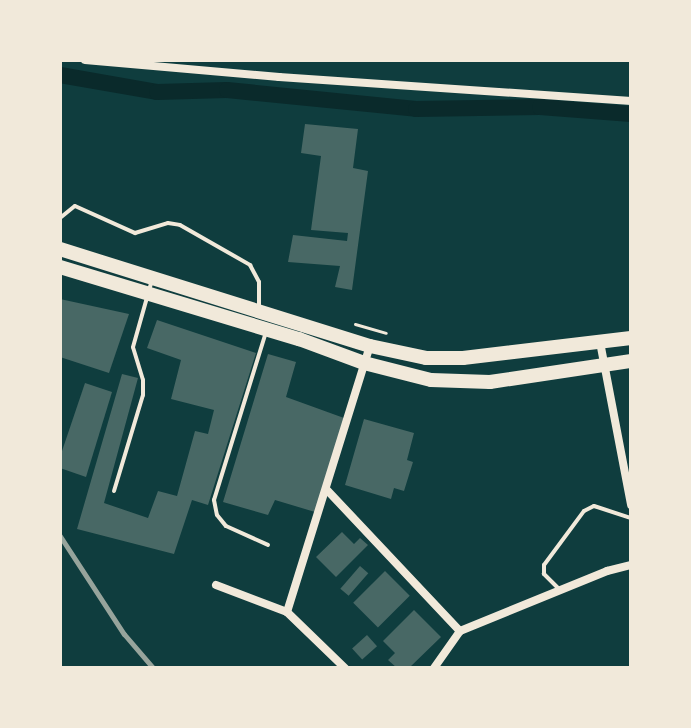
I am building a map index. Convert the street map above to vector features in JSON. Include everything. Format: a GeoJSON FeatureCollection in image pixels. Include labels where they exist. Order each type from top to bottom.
{"type":"FeatureCollection","features":[{"type":"Feature","properties":{"kind":"highway"},"geometry":{"type":"LineString","coordinates":[[60,249],[267,329],[364,363],[431,380],[465,383],[631,361]]}},
{"type":"Feature","properties":{"kind":"highway"},"geometry":{"type":"LineString","coordinates":[[60,267],[259,311],[370,346],[437,359],[631,338]]}},
{"type":"Feature","properties":{"kind":"street"},"geometry":{"type":"LineString","coordinates":[[85,60],[279,77],[631,101]]}},
{"type":"Feature","properties":{"kind":"street"},"geometry":{"type":"LineString","coordinates":[[600,342],[631,505]]}},
{"type":"Feature","properties":{"kind":"street"},"geometry":{"type":"LineString","coordinates":[[287,612],[370,346]]}},
{"type":"Feature","properties":{"kind":"street"},"geometry":{"type":"LineString","coordinates":[[327,490],[460,631]]}},
{"type":"Feature","properties":{"kind":"street"},"geometry":{"type":"LineString","coordinates":[[434,668],[460,631],[631,565]]}},
{"type":"Feature","properties":{"kind":"street"},"geometry":{"type":"LineString","coordinates":[[216,585],[287,612],[345,668]]}},
{"type":"Feature","properties":{"kind":"lane"},"geometry":{"type":"LineString","coordinates":[[60,218],[75,206],[135,233],[168,223],[180,225],[250,265],[259,282],[259,311]]}},
{"type":"Feature","properties":{"kind":"lane"},"geometry":{"type":"LineString","coordinates":[[114,491],[143,395],[143,380],[133,347],[151,286]]}},
{"type":"Feature","properties":{"kind":"lane"},"geometry":{"type":"LineString","coordinates":[[267,329],[214,500],[217,515],[226,526],[268,545]]}},
{"type":"Feature","properties":{"kind":"lane"},"geometry":{"type":"LineString","coordinates":[[560,591],[547,579],[544,565],[584,511],[594,506],[631,518]]}},
{"type":"Feature","properties":{"kind":"path"},"geometry":{"type":"LineString","coordinates":[[351,323],[397,336]]}},
{"type":"Feature","properties":{"kind":"building"},"geometry":{"type":"Polygon","coordinates":[[[305,124],[358,129],[353,168],[368,171],[352,290],[335,287],[340,266],[288,262],[293,235],[347,241],[348,233],[311,230],[321,156],[301,153],[305,124]]]}},
{"type":"Feature","properties":{"kind":"building"},"geometry":{"type":"Polygon","coordinates":[[[60,299],[129,314],[109,373],[60,357],[60,299]]]}},
{"type":"Feature","properties":{"kind":"building"},"geometry":{"type":"Polygon","coordinates":[[[157,320],[256,353],[208,505],[192,500],[174,554],[77,529],[122,374],[138,378],[104,503],[148,518],[158,491],[177,496],[195,431],[208,434],[214,410],[171,399],[181,360],[147,348],[157,320]]]}},
{"type":"Feature","properties":{"kind":"building"},"geometry":{"type":"Polygon","coordinates":[[[268,354],[296,362],[286,397],[344,418],[315,512],[275,500],[268,515],[223,502],[268,354]]]}},
{"type":"Feature","properties":{"kind":"building"},"geometry":{"type":"Polygon","coordinates":[[[85,383],[112,392],[86,477],[60,468],[60,457],[85,383]]]}},
{"type":"Feature","properties":{"kind":"building"},"geometry":{"type":"Polygon","coordinates":[[[364,419],[414,433],[407,460],[413,462],[404,491],[394,488],[391,499],[345,485],[364,419]]]}},
{"type":"Feature","properties":{"kind":"building"},"geometry":{"type":"Polygon","coordinates":[[[342,532],[354,544],[360,538],[368,545],[336,577],[316,557],[342,532]]]}},
{"type":"Feature","properties":{"kind":"building"},"geometry":{"type":"Polygon","coordinates":[[[360,566],[368,573],[349,596],[340,589],[360,566]]]}},
{"type":"Feature","properties":{"kind":"building"},"geometry":{"type":"Polygon","coordinates":[[[385,571],[410,596],[378,628],[353,603],[385,571]]]}},
{"type":"Feature","properties":{"kind":"building"},"geometry":{"type":"Polygon","coordinates":[[[414,610],[441,637],[409,668],[397,668],[388,660],[395,653],[383,641],[414,610]]]}},
{"type":"Feature","properties":{"kind":"building"},"geometry":{"type":"Polygon","coordinates":[[[367,635],[377,646],[362,660],[352,648],[367,635]]]}},
{"type":"Feature","properties":{"kind":"waterway"},"geometry":{"type":"LineString","coordinates":[[60,75],[157,92],[227,90],[416,109],[540,107],[631,114]]}},
{"type":"Feature","properties":{"kind":"railway"},"geometry":{"type":"LineString","coordinates":[[60,536],[124,634],[153,668]]}}]}
